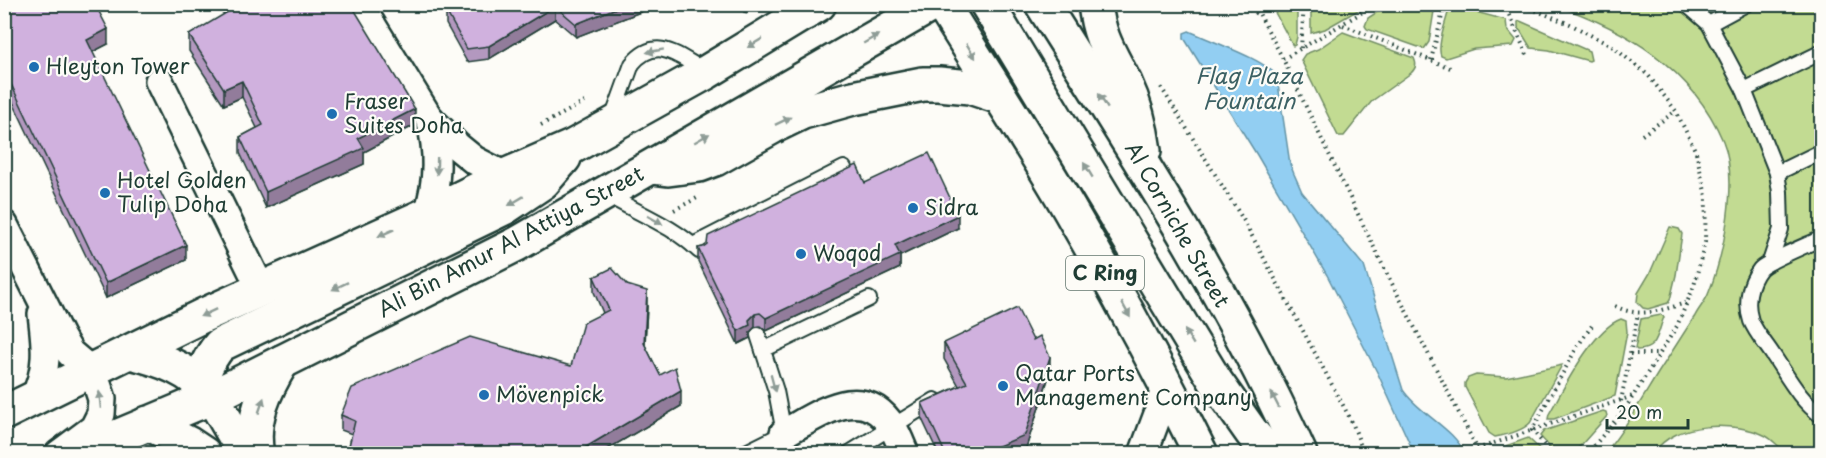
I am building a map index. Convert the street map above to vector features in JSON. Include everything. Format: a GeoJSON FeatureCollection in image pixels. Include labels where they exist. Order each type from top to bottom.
{"type":"FeatureCollection","features":[{"type":"Feature","properties":{"kind":"main road","name":"Ali Bin Amur Al Attiya Street"},"geometry":{"type":"LineString","coordinates":[[76,453],[148,423],[203,394],[282,362],[517,244],[933,4]]}},
{"type":"Feature","properties":{"kind":"main road","name":"C Ring"},"geometry":{"type":"LineString","coordinates":[[942,4],[1076,221],[1166,383],[1201,453]]}},
{"type":"Feature","properties":{"kind":"main road"},"geometry":{"type":"LineString","coordinates":[[987,4],[1216,382],[1252,433],[1270,453]]}},
{"type":"Feature","properties":{"kind":"main road","name":"Al Corniche Street"},"geometry":{"type":"LineString","coordinates":[[1042,4],[1146,168],[1248,347],[1278,404],[1300,453]]}},
{"type":"Feature","properties":{"kind":"main road"},"geometry":{"type":"LineString","coordinates":[[1095,4],[1105,47],[1126,85],[1136,112],[1143,139],[1146,168]]}},
{"type":"Feature","properties":{"kind":"main road"},"geometry":{"type":"LineString","coordinates":[[4,413],[204,315],[572,147],[707,72],[811,7]]}},
{"type":"Feature","properties":{"kind":"main road"},"geometry":{"type":"LineString","coordinates":[[652,167],[668,169],[699,165],[715,159],[803,112],[853,98],[923,84],[970,87],[1000,97]]}},
{"type":"Feature","properties":{"kind":"main road"},"geometry":{"type":"LineString","coordinates":[[222,453],[203,394],[212,355],[220,345],[504,208],[543,182],[572,147]]}},
{"type":"Feature","properties":{"kind":"main road"},"geometry":{"type":"LineString","coordinates":[[130,352],[149,356],[184,372],[246,453]]}},
{"type":"Feature","properties":{"kind":"main road"},"geometry":{"type":"LineString","coordinates":[[257,453],[255,445],[257,414],[269,384],[282,362]]}},
{"type":"Feature","properties":{"kind":"main road"},"geometry":{"type":"LineString","coordinates":[[148,423],[204,453]]}},
{"type":"Feature","properties":{"kind":"street"},"geometry":{"type":"LineString","coordinates":[[359,4],[429,118],[474,160],[505,176]]}},
{"type":"Feature","properties":{"kind":"street"},"geometry":{"type":"LineString","coordinates":[[159,81],[261,289]]}},
{"type":"Feature","properties":{"kind":"street"},"geometry":{"type":"LineString","coordinates":[[428,214],[435,186],[437,157],[435,137],[429,118]]}},
{"type":"Feature","properties":{"kind":"street"},"geometry":{"type":"LineString","coordinates":[[4,225],[70,353],[90,370],[102,399],[101,414],[94,428],[58,453]]}},
{"type":"Feature","properties":{"kind":"street"},"geometry":{"type":"LineString","coordinates":[[34,399],[41,385],[46,364],[40,298]]}},
{"type":"Feature","properties":{"kind":"street"},"geometry":{"type":"LineString","coordinates":[[1143,453],[1158,414],[1166,383]]}},
{"type":"Feature","properties":{"kind":"street"},"geometry":{"type":"LineString","coordinates":[[784,433],[833,407],[849,402],[867,405],[882,415],[892,427],[906,453]]}},
{"type":"Feature","properties":{"kind":"lane"},"geometry":{"type":"LineString","coordinates":[[1686,4],[1709,24],[1744,90],[1777,173],[1780,192],[1780,229],[1770,262]]}},
{"type":"Feature","properties":{"kind":"lane"},"geometry":{"type":"LineString","coordinates":[[1709,24],[1746,4]]}},
{"type":"Feature","properties":{"kind":"lane"},"geometry":{"type":"LineString","coordinates":[[609,126],[632,64],[638,57],[655,49],[674,52],[707,72]]}},
{"type":"Feature","properties":{"kind":"lane"},"geometry":{"type":"LineString","coordinates":[[1744,90],[1821,52]]}},
{"type":"Feature","properties":{"kind":"lane"},"geometry":{"type":"LineString","coordinates":[[1777,173],[1821,151]]}},
{"type":"Feature","properties":{"kind":"lane"},"geometry":{"type":"LineString","coordinates":[[606,194],[625,206],[654,219],[697,249],[844,168]]}},
{"type":"Feature","properties":{"kind":"lane"},"geometry":{"type":"LineString","coordinates":[[1821,238],[1762,266],[1749,292],[1748,306],[1751,320],[1758,333],[1799,394],[1821,416]]}},
{"type":"Feature","properties":{"kind":"lane"},"geometry":{"type":"LineString","coordinates":[[763,350],[868,299]]}},
{"type":"Feature","properties":{"kind":"lane"},"geometry":{"type":"LineString","coordinates":[[742,453],[784,433],[776,391],[758,335]]}},
{"type":"Feature","properties":{"kind":"lane"},"geometry":{"type":"LineString","coordinates":[[848,453],[945,394]]}},
{"type":"Feature","properties":{"kind":"lane"},"geometry":{"type":"LineString","coordinates":[[1710,453],[1734,453]]}},
{"type":"Feature","properties":{"kind":"path"},"geometry":{"type":"LineString","coordinates":[[1239,4],[1259,15]]}},
{"type":"Feature","properties":{"kind":"path"},"geometry":{"type":"LineString","coordinates":[[1254,4],[1385,270],[1478,451],[1633,396]]}},
{"type":"Feature","properties":{"kind":"path"},"geometry":{"type":"LineString","coordinates":[[1301,48],[1304,4]]}},
{"type":"Feature","properties":{"kind":"path"},"geometry":{"type":"LineString","coordinates":[[1283,59],[1376,4]]}},
{"type":"Feature","properties":{"kind":"path"},"geometry":{"type":"LineString","coordinates":[[1431,60],[1445,4]]}},
{"type":"Feature","properties":{"kind":"path"},"geometry":{"type":"LineString","coordinates":[[1504,4],[1528,57]]}},
{"type":"Feature","properties":{"kind":"path"},"geometry":{"type":"LineString","coordinates":[[1519,4],[1570,24],[1613,47],[1648,75],[1676,111],[1696,152],[1706,196],[1705,242],[1694,286],[1677,326],[1625,409],[1587,453]]}},
{"type":"Feature","properties":{"kind":"path"},"geometry":{"type":"LineString","coordinates":[[1343,25],[1453,69]]}},
{"type":"Feature","properties":{"kind":"path"},"geometry":{"type":"LineString","coordinates":[[535,128],[626,81]]}},
{"type":"Feature","properties":{"kind":"path"},"geometry":{"type":"LineString","coordinates":[[1159,84],[1244,221],[1352,423],[1364,453]]}},
{"type":"Feature","properties":{"kind":"path"},"geometry":{"type":"LineString","coordinates":[[1642,135],[1676,111]]}},
{"type":"Feature","properties":{"kind":"path"},"geometry":{"type":"LineString","coordinates":[[654,219],[706,194]]}},
{"type":"Feature","properties":{"kind":"path"},"geometry":{"type":"LineString","coordinates":[[1615,306],[1638,314],[1652,313],[1687,303]]}},
{"type":"Feature","properties":{"kind":"path"},"geometry":{"type":"LineString","coordinates":[[1621,401],[1638,314]]}},
{"type":"Feature","properties":{"kind":"path"},"geometry":{"type":"LineString","coordinates":[[1532,430],[1577,347],[1593,324]]}},
{"type":"Feature","properties":{"kind":"path"},"geometry":{"type":"LineString","coordinates":[[1630,354],[1659,354]]}},
{"type":"Feature","properties":{"kind":"path"},"geometry":{"type":"LineString","coordinates":[[1532,430],[1552,453]]}},
{"type":"Feature","properties":{"kind":"green space"},"geometry":{"type":"Polygon","coordinates":[[[1311,4],[1367,5],[1325,29],[1311,33],[1311,4]]]}},
{"type":"Feature","properties":{"kind":"green space"},"geometry":{"type":"Polygon","coordinates":[[[1271,5],[1297,5],[1295,45],[1293,46],[1271,5]]]}},
{"type":"Feature","properties":{"kind":"green space"},"geometry":{"type":"Polygon","coordinates":[[[1388,5],[1435,5],[1429,42],[1424,49],[1367,29],[1365,26],[1368,18],[1388,5]]]}},
{"type":"Feature","properties":{"kind":"green space"},"geometry":{"type":"Polygon","coordinates":[[[1555,5],[1821,5],[1821,453],[1792,454],[1783,450],[1766,436],[1753,431],[1722,426],[1690,430],[1675,435],[1663,442],[1654,453],[1605,453],[1627,423],[1708,295],[1720,258],[1728,216],[1730,175],[1728,157],[1710,115],[1694,92],[1675,72],[1631,39],[1607,26],[1555,5]]]}},
{"type":"Feature","properties":{"kind":"green space"},"geometry":{"type":"Polygon","coordinates":[[[1457,7],[1506,20],[1507,29],[1516,40],[1513,46],[1474,49],[1446,58],[1441,56],[1441,41],[1448,13],[1450,9],[1457,7]]]}},
{"type":"Feature","properties":{"kind":"green space"},"geometry":{"type":"Polygon","coordinates":[[[1520,21],[1589,51],[1591,60],[1531,48],[1518,27],[1520,21]]]}},
{"type":"Feature","properties":{"kind":"green space"},"geometry":{"type":"Polygon","coordinates":[[[1343,32],[1414,58],[1416,65],[1411,73],[1372,101],[1344,136],[1338,136],[1301,60],[1305,54],[1318,49],[1343,32]]]}},
{"type":"Feature","properties":{"kind":"green space"},"geometry":{"type":"Polygon","coordinates":[[[1670,227],[1679,229],[1682,234],[1670,300],[1668,303],[1648,309],[1643,308],[1637,302],[1638,293],[1650,273],[1670,227]]]}},
{"type":"Feature","properties":{"kind":"green space"},"geometry":{"type":"Polygon","coordinates":[[[1661,315],[1664,317],[1656,340],[1649,347],[1637,350],[1635,348],[1641,319],[1661,315]]]}},
{"type":"Feature","properties":{"kind":"green space"},"geometry":{"type":"Polygon","coordinates":[[[1621,319],[1626,321],[1627,332],[1615,396],[1554,419],[1548,419],[1580,360],[1600,334],[1621,319]]]}},
{"type":"Feature","properties":{"kind":"green space"},"geometry":{"type":"Polygon","coordinates":[[[1562,365],[1527,426],[1495,437],[1489,433],[1465,387],[1468,378],[1476,375],[1506,377],[1562,365]]]}},
{"type":"Feature","properties":{"kind":"green space"},"geometry":{"type":"Polygon","coordinates":[[[1603,411],[1607,416],[1574,453],[1555,453],[1540,436],[1544,431],[1603,411]]]}},
{"type":"Feature","properties":{"kind":"green space"},"geometry":{"type":"Polygon","coordinates":[[[1528,438],[1544,453],[1501,453],[1506,446],[1528,438]]]}},
{"type":"Feature","properties":{"kind":"water","name":"Flag Plaza Fountain"},"geometry":{"type":"Polygon","coordinates":[[[1189,31],[1263,64],[1277,77],[1290,164],[1302,192],[1364,266],[1403,390],[1453,437],[1464,453],[1414,453],[1378,374],[1327,275],[1257,155],[1184,38],[1184,33],[1189,31]]]}},
{"type":"Feature","properties":{"kind":"building"},"geometry":{"type":"Polygon","coordinates":[[[4,4],[95,4],[108,29],[87,40],[186,245],[106,283],[9,80],[7,81],[4,75],[4,4]]]}},
{"type":"Feature","properties":{"kind":"building","name":"Fraser Suites Doha"},"geometry":{"type":"Polygon","coordinates":[[[241,4],[351,4],[415,109],[358,138],[364,148],[266,192],[240,137],[263,125],[242,81],[224,89],[189,35],[241,4]]]}},
{"type":"Feature","properties":{"kind":"building"},"geometry":{"type":"Polygon","coordinates":[[[454,4],[626,4],[576,24],[555,6],[489,46],[467,49],[446,11],[455,6],[454,4]]]}},
{"type":"Feature","properties":{"kind":"building","name":"Woqod"},"geometry":{"type":"Polygon","coordinates":[[[929,153],[958,215],[895,245],[900,255],[766,318],[760,313],[755,314],[749,320],[750,325],[738,331],[698,248],[707,244],[708,236],[857,165],[865,183],[929,153]]]}},
{"type":"Feature","properties":{"kind":"building"},"geometry":{"type":"Polygon","coordinates":[[[612,268],[627,285],[647,291],[644,343],[660,375],[675,367],[681,391],[576,453],[494,453],[486,451],[485,453],[370,453],[349,446],[355,421],[341,415],[352,388],[470,337],[571,366],[583,323],[609,310],[594,277],[612,268]]]}},
{"type":"Feature","properties":{"kind":"building","name":"Qatar Ports Management Company"},"geometry":{"type":"Polygon","coordinates":[[[1017,308],[1033,340],[1040,336],[1050,357],[1025,435],[982,453],[945,453],[922,403],[967,383],[944,343],[1017,308]]]}},
{"type":"Feature","properties":{"kind":"building"},"geometry":{"type":"Polygon","coordinates":[[[888,446],[892,453],[880,453],[888,446]]]}},
{"type":"Feature","properties":{"kind":"place","name":"Hleyton Tower"},"geometry":{"type":"Point","coordinates":[34,67]}},
{"type":"Feature","properties":{"kind":"place","name":"Fraser Suites Doha"},"geometry":{"type":"Point","coordinates":[332,114]}},
{"type":"Feature","properties":{"kind":"place","name":"Hotel Golden Tulip Doha"},"geometry":{"type":"Point","coordinates":[105,193]}},
{"type":"Feature","properties":{"kind":"place","name":"Sidra"},"geometry":{"type":"Point","coordinates":[913,208]}},
{"type":"Feature","properties":{"kind":"place","name":"Woqod"},"geometry":{"type":"Point","coordinates":[801,254]}},
{"type":"Feature","properties":{"kind":"place","name":"Qatar Ports Management Company"},"geometry":{"type":"Point","coordinates":[1003,386]}},
{"type":"Feature","properties":{"kind":"place","name":"Mövenpick"},"geometry":{"type":"Point","coordinates":[484,395]}}]}
